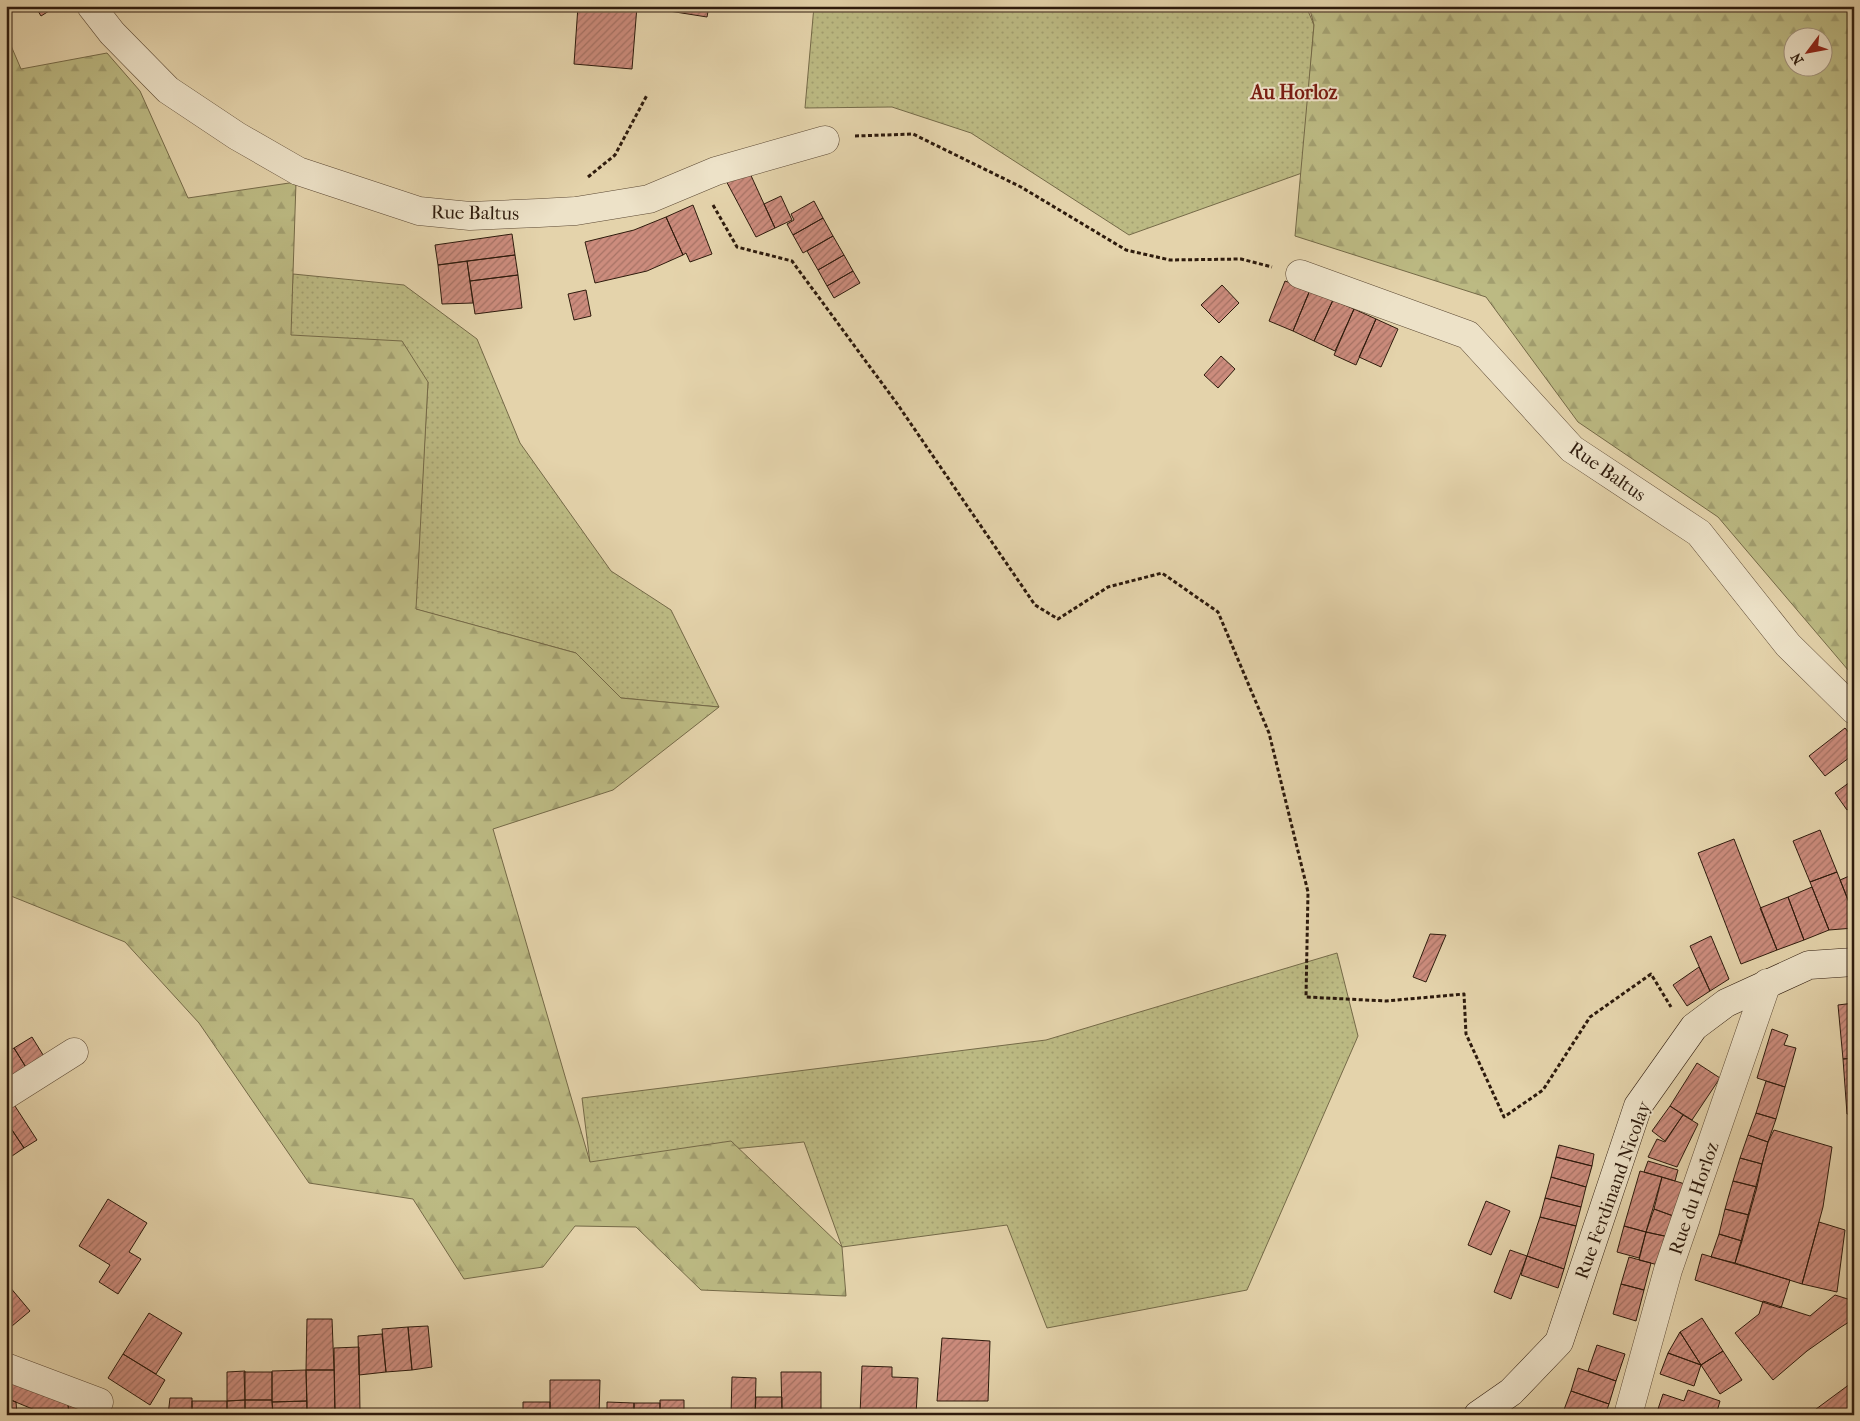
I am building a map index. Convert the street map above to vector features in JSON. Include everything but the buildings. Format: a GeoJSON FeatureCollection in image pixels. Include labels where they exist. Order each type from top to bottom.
{"type":"FeatureCollection","features":[{"type":"Feature","properties":{"kind":"street","name":"Rue Baltus"},"geometry":{"type":"LineString","coordinates":[[91,6],[112,33],[168,90],[237,136],[298,170],[419,211],[470,216],[576,211],[649,199],[716,171],[825,140]]}},
{"type":"Feature","properties":{"kind":"street","name":"Rue Baltus"},"geometry":{"type":"LineString","coordinates":[[1300,274],[1468,335],[1572,449],[1699,534],[1788,645],[1854,710]]}},
{"type":"Feature","properties":{"kind":"street","name":"Rue Ferdinand Nicolay"},"geometry":{"type":"LineString","coordinates":[[1478,1415],[1511,1392],[1560,1342],[1638,1106],[1694,1027],[1726,1002],[1810,965],[1854,962]]}},
{"type":"Feature","properties":{"kind":"street","name":"Rue du Horloz"},"geometry":{"type":"LineString","coordinates":[[1628,1415],[1668,1270],[1767,983]]}},
{"type":"Feature","properties":{"kind":"street"},"geometry":{"type":"LineString","coordinates":[[6,1095],[74,1052]]}},
{"type":"Feature","properties":{"kind":"street"},"geometry":{"type":"LineString","coordinates":[[6,1367],[99,1402]]}},
{"type":"Feature","properties":{"kind":"path"},"geometry":{"type":"LineString","coordinates":[[587,178],[615,155],[647,95]]}},
{"type":"Feature","properties":{"kind":"path"},"geometry":{"type":"LineString","coordinates":[[825,140],[873,134],[913,134],[1021,188],[1126,250],[1170,260],[1241,259],[1300,274]]}},
{"type":"Feature","properties":{"kind":"path"},"geometry":{"type":"LineString","coordinates":[[697,179],[737,247],[792,261],[898,405],[1035,605],[1058,619],[1108,587],[1162,573],[1218,612],[1268,733],[1308,892],[1306,997],[1386,1001],[1464,994],[1466,1034],[1504,1117],[1542,1090],[1590,1018],[1651,974],[1675,1014]]}},
{"type":"Feature","properties":{"kind":"green space"},"geometry":{"type":"Polygon","coordinates":[[[814,6],[1306,6],[1314,25],[1302,173],[1129,235],[971,133],[892,107],[805,108],[814,6]]]}},
{"type":"Feature","properties":{"kind":"green space"},"geometry":{"type":"Polygon","coordinates":[[[1309,6],[1854,6],[1854,677],[1718,517],[1578,422],[1486,297],[1295,236],[1314,25],[1309,6]]]}},
{"type":"Feature","properties":{"kind":"green space"},"geometry":{"type":"Polygon","coordinates":[[[6,34],[21,69],[107,53],[140,91],[188,198],[296,182],[291,335],[402,341],[428,382],[416,609],[576,653],[621,698],[719,707],[613,790],[493,829],[590,1162],[731,1141],[842,1247],[846,1296],[701,1290],[636,1227],[575,1226],[543,1267],[464,1279],[413,1199],[309,1183],[199,1023],[125,942],[6,894],[6,34]]]}},
{"type":"Feature","properties":{"kind":"green space"},"geometry":{"type":"Polygon","coordinates":[[[293,274],[404,285],[477,339],[520,443],[611,571],[671,610],[719,707],[621,698],[576,653],[415,609],[428,382],[290,335],[293,274]]]}},
{"type":"Feature","properties":{"kind":"green space"},"geometry":{"type":"Polygon","coordinates":[[[1337,953],[1358,1036],[1247,1290],[1047,1328],[1007,1225],[842,1247],[804,1142],[590,1163],[582,1098],[1046,1040],[1337,953]]]}},
{"type":"Feature","properties":{"kind":"district","name":"Au Horloz"},"geometry":{"type":"Point","coordinates":[1294,92]}}]}
